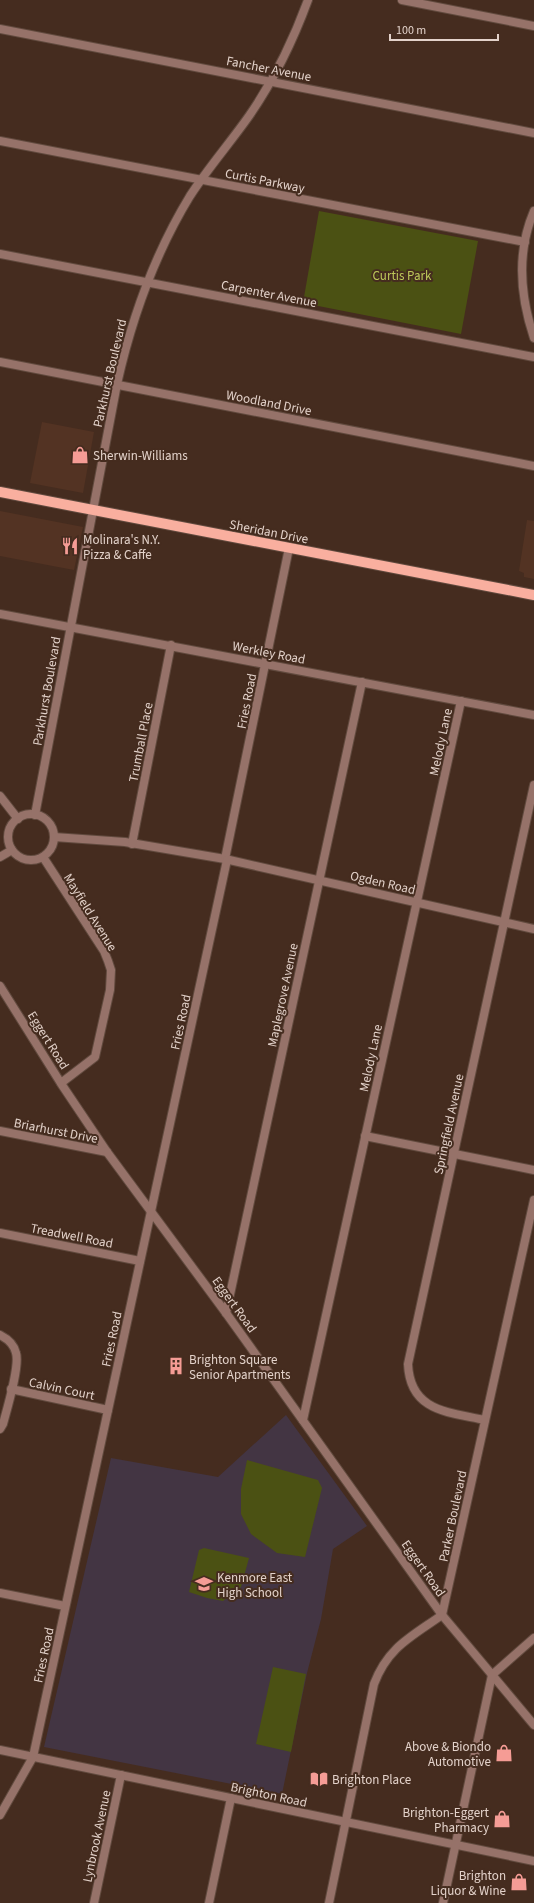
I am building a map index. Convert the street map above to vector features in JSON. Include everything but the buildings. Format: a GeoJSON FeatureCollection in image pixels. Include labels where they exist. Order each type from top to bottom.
{"type":"FeatureCollection","features":[{"type":"Feature","properties":{"kind":"main road","name":"Sheridan Drive"},"geometry":{"type":"LineString","coordinates":[[0,492],[534,595]]}},
{"type":"Feature","properties":{"kind":"street","name":"Parkhurst Boulevard"},"geometry":{"type":"LineString","coordinates":[[36,815],[70,626],[94,510],[117,384],[130,329],[146,282],[173,226],[201,180],[250,116],[271,81],[288,49],[308,0]]}},
{"type":"Feature","properties":{"kind":"street"},"geometry":{"type":"LineString","coordinates":[[402,0],[534,26]]}},
{"type":"Feature","properties":{"kind":"street","name":"Fancher Avenue"},"geometry":{"type":"LineString","coordinates":[[0,29],[534,133]]}},
{"type":"Feature","properties":{"kind":"street","name":"Curtis Parkway"},"geometry":{"type":"LineString","coordinates":[[0,141],[525,242]]}},
{"type":"Feature","properties":{"kind":"street"},"geometry":{"type":"LineString","coordinates":[[534,211],[525,242],[522,276],[522,294],[534,338]]}},
{"type":"Feature","properties":{"kind":"street","name":"Carpenter Avenue"},"geometry":{"type":"LineString","coordinates":[[0,254],[534,357]]}},
{"type":"Feature","properties":{"kind":"street","name":"Woodland Drive"},"geometry":{"type":"LineString","coordinates":[[0,362],[534,466]]}},
{"type":"Feature","properties":{"kind":"street","name":"Fries Road"},"geometry":{"type":"LineString","coordinates":[[0,1816],[33,1757],[226,859],[289,548]]}},
{"type":"Feature","properties":{"kind":"street","name":"Werkley Road"},"geometry":{"type":"LineString","coordinates":[[0,614],[171,645],[534,715]]}},
{"type":"Feature","properties":{"kind":"street","name":"Trumball Place"},"geometry":{"type":"LineString","coordinates":[[132,844],[171,645]]}},
{"type":"Feature","properties":{"kind":"street","name":"Maplegrove Avenue"},"geometry":{"type":"LineString","coordinates":[[226,1313],[362,682]]}},
{"type":"Feature","properties":{"kind":"street","name":"Melody Lane"},"geometry":{"type":"LineString","coordinates":[[304,1420],[461,701]]}},
{"type":"Feature","properties":{"kind":"street","name":"Springfield Avenue"},"geometry":{"type":"LineString","coordinates":[[485,1420],[432,1407],[416,1393],[410,1382],[408,1364],[534,785]]}},
{"type":"Feature","properties":{"kind":"street"},"geometry":{"type":"LineString","coordinates":[[0,796],[18,819]]}},
{"type":"Feature","properties":{"kind":"street"},"geometry":{"type":"LineString","coordinates":[[30,815],[36,815],[46,820],[50,825],[54,837],[51,848],[43,857],[33,860],[24,859],[12,850],[9,835],[12,826],[18,819],[30,815]]}},
{"type":"Feature","properties":{"kind":"street","name":"Ogden Road"},"geometry":{"type":"LineString","coordinates":[[54,837],[132,844],[226,859],[534,929]]}},
{"type":"Feature","properties":{"kind":"street"},"geometry":{"type":"LineString","coordinates":[[0,857],[12,850]]}},
{"type":"Feature","properties":{"kind":"street","name":"Mayfield Avenue"},"geometry":{"type":"LineString","coordinates":[[43,857],[104,951],[110,970],[110,990],[95,1057],[61,1083]]}},
{"type":"Feature","properties":{"kind":"street","name":"Eggert Road"},"geometry":{"type":"LineString","coordinates":[[0,986],[61,1083],[107,1152],[304,1420],[442,1615],[534,1725]]}},
{"type":"Feature","properties":{"kind":"street","name":"Briarhurst Drive"},"geometry":{"type":"LineString","coordinates":[[0,1131],[107,1152]]}},
{"type":"Feature","properties":{"kind":"street"},"geometry":{"type":"LineString","coordinates":[[365,1136],[534,1170]]}},
{"type":"Feature","properties":{"kind":"street","name":"Parker Boulevard"},"geometry":{"type":"LineString","coordinates":[[442,1615],[534,1200]]}},
{"type":"Feature","properties":{"kind":"street","name":"Treadwell Road"},"geometry":{"type":"LineString","coordinates":[[0,1233],[140,1261]]}},
{"type":"Feature","properties":{"kind":"street"},"geometry":{"type":"LineString","coordinates":[[0,1335],[10,1342],[17,1354],[18,1360],[3,1424],[0,1429]]}},
{"type":"Feature","properties":{"kind":"street","name":"Calvin Court"},"geometry":{"type":"LineString","coordinates":[[11,1389],[108,1410]]}},
{"type":"Feature","properties":{"kind":"street"},"geometry":{"type":"LineString","coordinates":[[0,1593],[65,1606]]}},
{"type":"Feature","properties":{"kind":"street"},"geometry":{"type":"LineString","coordinates":[[329,1903],[374,1684],[378,1672],[384,1661],[393,1652],[442,1615]]}},
{"type":"Feature","properties":{"kind":"street"},"geometry":{"type":"LineString","coordinates":[[443,1903],[492,1675],[534,1638]]}},
{"type":"Feature","properties":{"kind":"street","name":"Brighton Road"},"geometry":{"type":"LineString","coordinates":[[0,1750],[534,1861]]}},
{"type":"Feature","properties":{"kind":"street","name":"Lynbrook Avenue"},"geometry":{"type":"LineString","coordinates":[[94,1903],[121,1775]]}},
{"type":"Feature","properties":{"kind":"street"},"geometry":{"type":"LineString","coordinates":[[209,1903],[231,1798]]}},
{"type":"Feature","properties":{"kind":"shaded area"},"geometry":{"type":"Polygon","coordinates":[[[42,422],[94,432],[83,493],[30,483],[42,422]]]}},
{"type":"Feature","properties":{"kind":"shaded area"},"geometry":{"type":"Polygon","coordinates":[[[0,511],[83,527],[74,570],[0,556],[0,511]]]}},
{"type":"Feature","properties":{"kind":"shaded area"},"geometry":{"type":"Polygon","coordinates":[[[527,520],[534,521],[534,579],[524,577],[524,573],[519,571],[527,520]]]}},
{"type":"Feature","properties":{"kind":"shaded area","name":"Kenmore East High School"},"geometry":{"type":"Polygon","coordinates":[[[286,1415],[367,1526],[333,1549],[321,1619],[307,1673],[282,1794],[44,1747],[111,1458],[218,1477],[286,1415]]]}},
{"type":"Feature","properties":{"kind":"green space","name":"Curtis Park"},"geometry":{"type":"Polygon","coordinates":[[[319,211],[478,241],[461,334],[303,303],[319,211]]]}},
{"type":"Feature","properties":{"kind":"green space"},"geometry":{"type":"Polygon","coordinates":[[[247,1460],[318,1480],[322,1488],[305,1557],[277,1553],[251,1534],[241,1514],[241,1489],[247,1460]]]}},
{"type":"Feature","properties":{"kind":"green space"},"geometry":{"type":"Polygon","coordinates":[[[204,1548],[249,1558],[241,1587],[223,1601],[189,1592],[199,1550],[204,1548]]]}},
{"type":"Feature","properties":{"kind":"green space"},"geometry":{"type":"Polygon","coordinates":[[[273,1667],[306,1674],[291,1752],[256,1744],[273,1667]]]}},
{"type":"Feature","properties":{"kind":"place","name":"Sherwin-Williams"},"geometry":{"type":"Point","coordinates":[80,455]}},
{"type":"Feature","properties":{"kind":"place","name":"Molinara's N.Y. Pizza & Caffe"},"geometry":{"type":"Point","coordinates":[70,546]}},
{"type":"Feature","properties":{"kind":"place","name":"Brighton Square Senior Apartments"},"geometry":{"type":"Point","coordinates":[176,1366]}},
{"type":"Feature","properties":{"kind":"place","name":"Kenmore East High School"},"geometry":{"type":"Point","coordinates":[204,1584]}},
{"type":"Feature","properties":{"kind":"place","name":"Above & Biondo Automotive"},"geometry":{"type":"Point","coordinates":[504,1753]}},
{"type":"Feature","properties":{"kind":"place","name":"Brighton Place"},"geometry":{"type":"Point","coordinates":[319,1779]}},
{"type":"Feature","properties":{"kind":"place","name":"Brighton-Eggert Pharmacy"},"geometry":{"type":"Point","coordinates":[502,1819]}},
{"type":"Feature","properties":{"kind":"place","name":"Brighton Liquor & Wine"},"geometry":{"type":"Point","coordinates":[519,1882]}}]}
